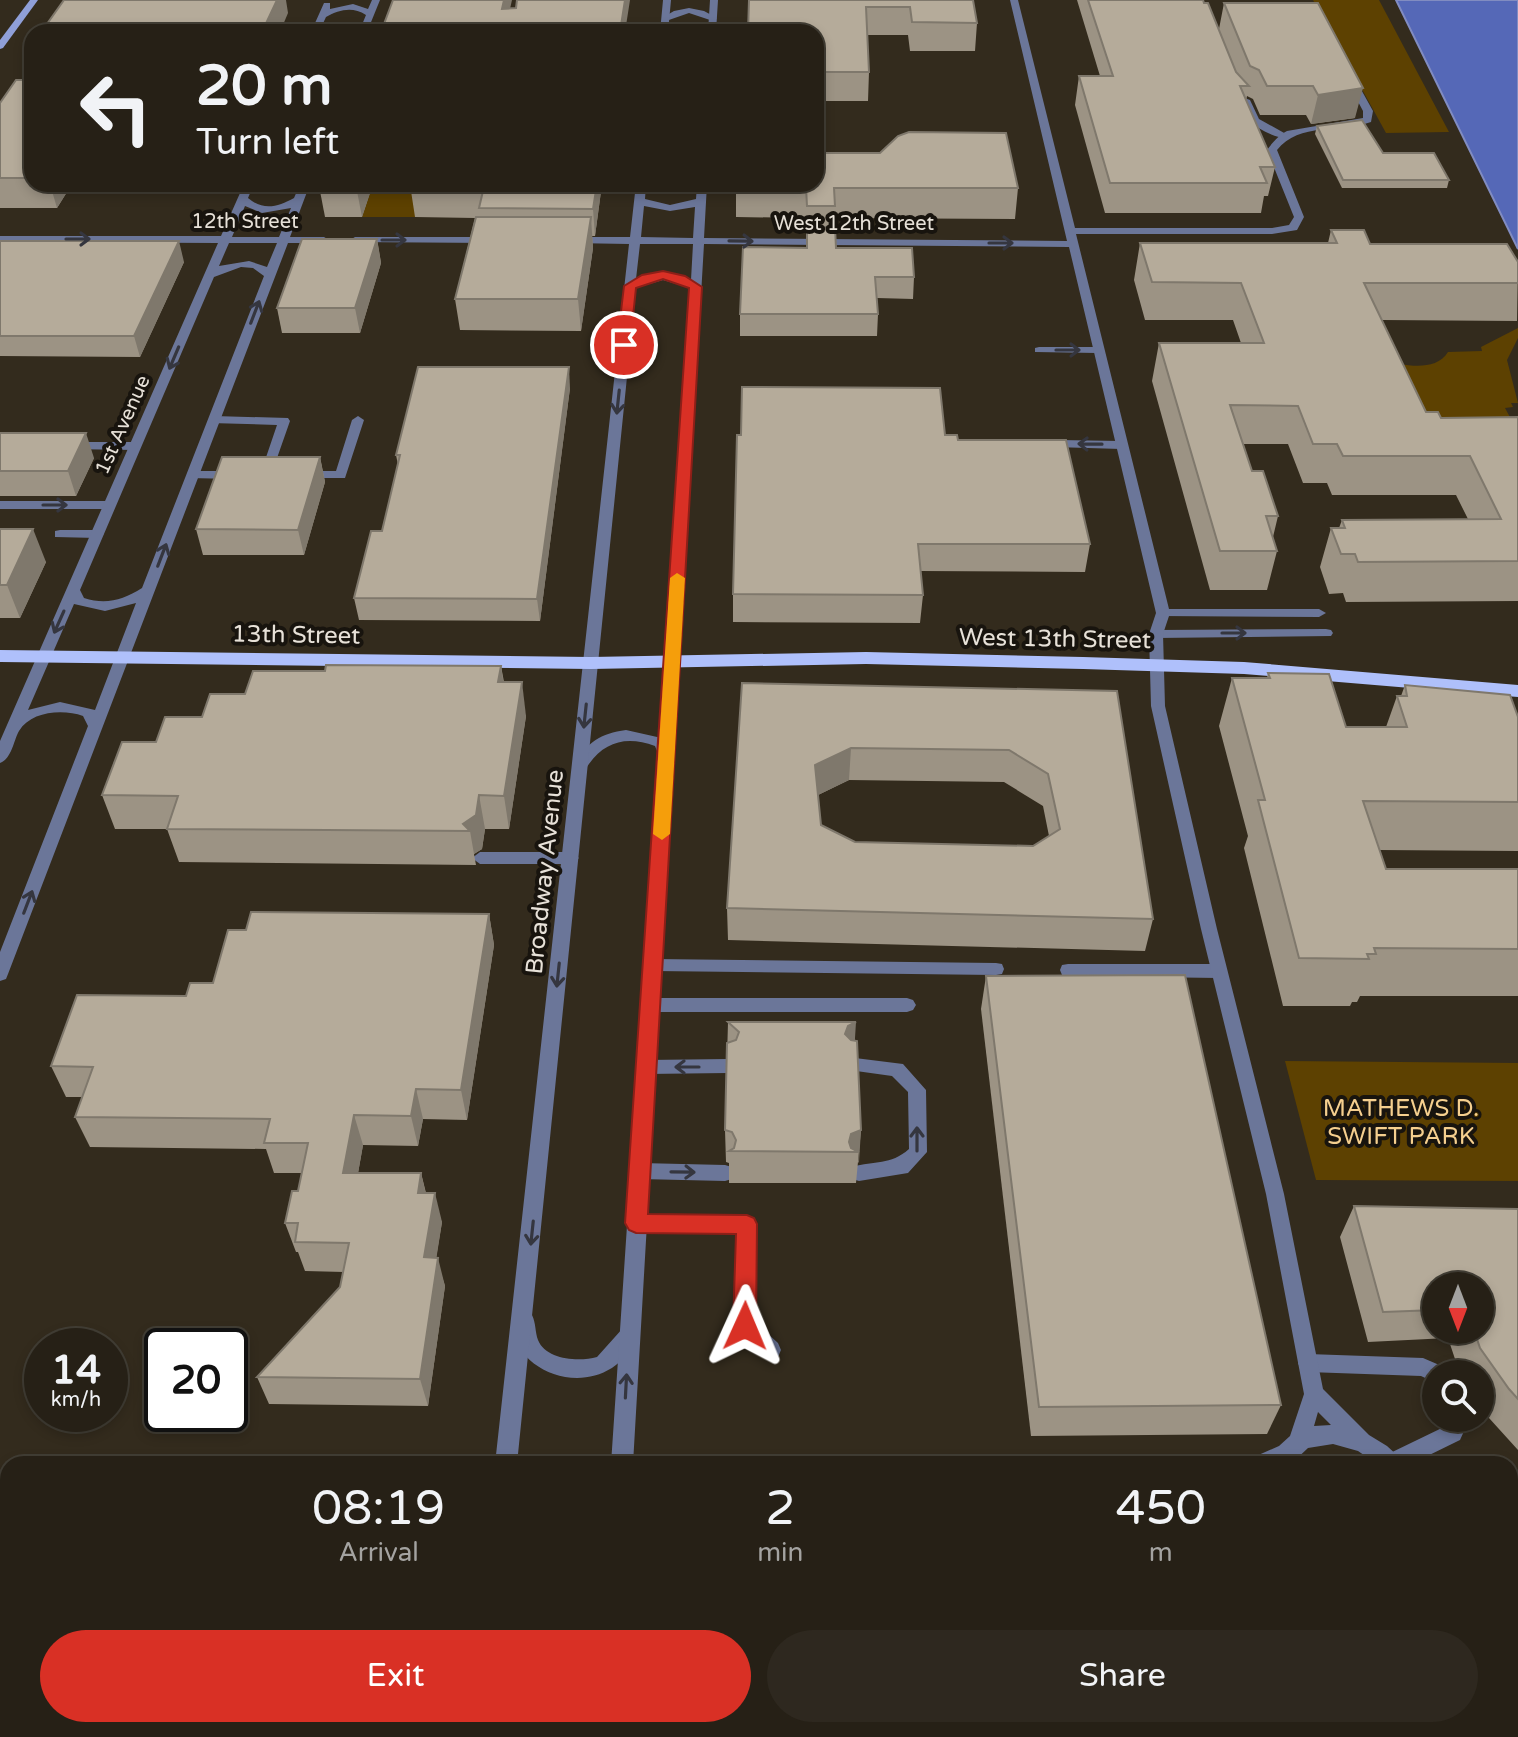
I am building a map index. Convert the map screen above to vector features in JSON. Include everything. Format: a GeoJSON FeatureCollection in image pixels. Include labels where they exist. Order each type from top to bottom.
{"type":"FeatureCollection","features":[{"type":"Feature","properties":{"kind":"main road"},"geometry":{"type":"LineString","coordinates":[[0,46],[34,0]]}},
{"type":"Feature","properties":{"kind":"main road","name":"13th Street"},"geometry":{"type":"LineString","coordinates":[[0,656],[591,663]]}},
{"type":"Feature","properties":{"kind":"main road","name":"West 13th Street"},"geometry":{"type":"LineString","coordinates":[[591,663],[866,658],[1097,663],[1244,668],[1518,691]]}},
{"type":"Feature","properties":{"kind":"street"},"geometry":{"type":"LineString","coordinates":[[319,24],[329,0]]}},
{"type":"Feature","properties":{"kind":"street"},"geometry":{"type":"LineString","coordinates":[[366,24],[376,0]]}},
{"type":"Feature","properties":{"kind":"street"},"geometry":{"type":"LineString","coordinates":[[665,24],[667,0]]}},
{"type":"Feature","properties":{"kind":"street"},"geometry":{"type":"LineString","coordinates":[[713,24],[714,0]]}},
{"type":"Feature","properties":{"kind":"street"},"geometry":{"type":"LineString","coordinates":[[1014,0],[1163,613],[1156,634],[1158,706],[1219,971],[1275,1194],[1314,1394],[1361,1440],[1384,1456]]}},
{"type":"Feature","properties":{"kind":"street"},"geometry":{"type":"LineString","coordinates":[[323,15],[343,7],[365,10],[370,14]]}},
{"type":"Feature","properties":{"kind":"street"},"geometry":{"type":"LineString","coordinates":[[666,18],[674,13],[693,11],[713,18]]}},
{"type":"Feature","properties":{"kind":"street"},"geometry":{"type":"LineString","coordinates":[[1227,71],[1238,99],[1247,102],[1255,121],[1283,136],[1296,131],[1354,126],[1368,120],[1368,111],[1348,72]]}},
{"type":"Feature","properties":{"kind":"street","name":"West 12th Street"},"geometry":{"type":"LineString","coordinates":[[635,241],[1072,238],[1293,228],[1299,217],[1272,150],[1283,136]]}},
{"type":"Feature","properties":{"kind":"street","name":"1st Avenue"},"geometry":{"type":"LineString","coordinates":[[0,758],[246,192]]}},
{"type":"Feature","properties":{"kind":"street"},"geometry":{"type":"LineString","coordinates":[[0,974],[302,192]]}},
{"type":"Feature","properties":{"kind":"street","name":"Broadway Avenue"},"geometry":{"type":"LineString","coordinates":[[507,1456],[640,192]]}},
{"type":"Feature","properties":{"kind":"street"},"geometry":{"type":"LineString","coordinates":[[622,1456],[702,192]]}},
{"type":"Feature","properties":{"kind":"street"},"geometry":{"type":"LineString","coordinates":[[243,199],[248,206],[260,210],[286,207],[299,200]]}},
{"type":"Feature","properties":{"kind":"street"},"geometry":{"type":"LineString","coordinates":[[639,201],[670,209],[701,201]]}},
{"type":"Feature","properties":{"kind":"street","name":"12th Street"},"geometry":{"type":"LineString","coordinates":[[0,239],[510,240]]}},
{"type":"Feature","properties":{"kind":"street"},"geometry":{"type":"LineString","coordinates":[[556,240],[635,241]]}},
{"type":"Feature","properties":{"kind":"street"},"geometry":{"type":"LineString","coordinates":[[210,275],[228,267],[253,265],[264,268],[269,275]]}},
{"type":"Feature","properties":{"kind":"street"},"geometry":{"type":"LineString","coordinates":[[630,286],[663,275],[680,278],[696,287]]}},
{"type":"Feature","properties":{"kind":"street"},"geometry":{"type":"LineString","coordinates":[[1039,350],[1097,350]]}},
{"type":"Feature","properties":{"kind":"street"},"geometry":{"type":"LineString","coordinates":[[214,420],[284,421],[266,475]]}},
{"type":"Feature","properties":{"kind":"street"},"geometry":{"type":"LineString","coordinates":[[193,475],[341,475],[358,420]]}},
{"type":"Feature","properties":{"kind":"street"},"geometry":{"type":"LineString","coordinates":[[1058,444],[1121,445]]}},
{"type":"Feature","properties":{"kind":"street"},"geometry":{"type":"LineString","coordinates":[[62,446],[135,446]]}},
{"type":"Feature","properties":{"kind":"street"},"geometry":{"type":"LineString","coordinates":[[0,505],[110,505]]}},
{"type":"Feature","properties":{"kind":"street"},"geometry":{"type":"LineString","coordinates":[[60,534],[97,534]]}},
{"type":"Feature","properties":{"kind":"street"},"geometry":{"type":"LineString","coordinates":[[73,590],[78,601],[93,607],[124,604],[148,591]]}},
{"type":"Feature","properties":{"kind":"street"},"geometry":{"type":"LineString","coordinates":[[1163,613],[1319,613]]}},
{"type":"Feature","properties":{"kind":"street"},"geometry":{"type":"LineString","coordinates":[[1156,634],[1326,633]]}},
{"type":"Feature","properties":{"kind":"street"},"geometry":{"type":"LineString","coordinates":[[14,726],[41,710],[74,706],[89,713],[96,727]]}},
{"type":"Feature","properties":{"kind":"street"},"geometry":{"type":"LineString","coordinates":[[580,767],[595,745],[621,735],[648,737],[661,743],[666,757]]}},
{"type":"Feature","properties":{"kind":"street"},"geometry":{"type":"LineString","coordinates":[[480,858],[571,858]]}},
{"type":"Feature","properties":{"kind":"street"},"geometry":{"type":"LineString","coordinates":[[654,965],[996,969]]}},
{"type":"Feature","properties":{"kind":"street"},"geometry":{"type":"LineString","coordinates":[[1068,970],[1219,971]]}},
{"type":"Feature","properties":{"kind":"street"},"geometry":{"type":"LineString","coordinates":[[651,1005],[907,1005]]}},
{"type":"Feature","properties":{"kind":"street"},"geometry":{"type":"LineString","coordinates":[[855,1065],[897,1069],[917,1090],[918,1152],[901,1167],[859,1173]]}},
{"type":"Feature","properties":{"kind":"street"},"geometry":{"type":"LineString","coordinates":[[646,1067],[728,1066]]}},
{"type":"Feature","properties":{"kind":"street"},"geometry":{"type":"LineString","coordinates":[[640,1171],[725,1173]]}},
{"type":"Feature","properties":{"kind":"street"},"geometry":{"type":"LineString","coordinates":[[636,1223],[747,1224],[745,1326],[771,1350]]}},
{"type":"Feature","properties":{"kind":"street"},"geometry":{"type":"LineString","coordinates":[[523,1315],[530,1346],[542,1359],[559,1366],[599,1366],[614,1355],[630,1334]]}},
{"type":"Feature","properties":{"kind":"street"},"geometry":{"type":"LineString","coordinates":[[1308,1363],[1422,1367]]}},
{"type":"Feature","properties":{"kind":"street"},"geometry":{"type":"LineString","coordinates":[[1287,1453],[1314,1394]]}},
{"type":"Feature","properties":{"kind":"street"},"geometry":{"type":"LineString","coordinates":[[1407,1456],[1453,1432]]}},
{"type":"Feature","properties":{"kind":"street"},"geometry":{"type":"LineString","coordinates":[[1287,1453],[1317,1434],[1339,1434],[1361,1440]]}},
{"type":"Feature","properties":{"kind":"green space"},"geometry":{"type":"Polygon","coordinates":[[[1313,0],[1379,0],[1449,132],[1386,133],[1313,0]]]}},
{"type":"Feature","properties":{"kind":"green space"},"geometry":{"type":"Polygon","coordinates":[[[370,192],[422,192],[415,217],[362,217],[370,192]]]}},
{"type":"Feature","properties":{"kind":"green space"},"geometry":{"type":"Polygon","coordinates":[[[1518,328],[1518,338],[1507,360],[1518,403],[1511,403],[1513,407],[1505,408],[1511,419],[1429,457],[1400,364],[1427,365],[1439,361],[1448,352],[1482,351],[1481,347],[1518,328]]]}},
{"type":"Feature","properties":{"kind":"green space","name":"MATHEWS D. SWIFT PARK"},"geometry":{"type":"Polygon","coordinates":[[[1285,1061],[1518,1063],[1518,1181],[1316,1180],[1285,1061]]]}},
{"type":"Feature","properties":{"kind":"water"},"geometry":{"type":"Polygon","coordinates":[[[1396,0],[1518,0],[1518,249],[1396,0]]]}},
{"type":"Feature","properties":{"kind":"building"},"geometry":{"type":"Polygon","coordinates":[[[64,0],[277,0],[266,24],[47,24],[64,0]]]}},
{"type":"Feature","properties":{"kind":"building"},"geometry":{"type":"Polygon","coordinates":[[[393,0],[504,0],[502,9],[516,8],[517,0],[625,0],[621,24],[384,24],[393,0]]]}},
{"type":"Feature","properties":{"kind":"building"},"geometry":{"type":"Polygon","coordinates":[[[749,0],[973,0],[977,23],[912,22],[910,7],[866,7],[869,72],[824,72],[824,24],[748,24],[749,0]]]}},
{"type":"Feature","properties":{"kind":"building"},"geometry":{"type":"Polygon","coordinates":[[[1088,0],[1203,0],[1208,3],[1236,72],[1249,86],[1240,86],[1275,167],[1260,167],[1267,183],[1110,183],[1079,76],[1113,76],[1088,0]]]}},
{"type":"Feature","properties":{"kind":"building"},"geometry":{"type":"Polygon","coordinates":[[[1224,3],[1318,3],[1363,88],[1318,95],[1313,86],[1267,86],[1259,70],[1250,66],[1224,3]]]}},
{"type":"Feature","properties":{"kind":"building"},"geometry":{"type":"Polygon","coordinates":[[[16,80],[24,80],[24,178],[0,178],[0,103],[16,80]]]}},
{"type":"Feature","properties":{"kind":"building"},"geometry":{"type":"Polygon","coordinates":[[[1362,120],[1383,153],[1434,153],[1449,180],[1343,180],[1317,126],[1362,120]]]}},
{"type":"Feature","properties":{"kind":"building"},"geometry":{"type":"Polygon","coordinates":[[[909,132],[1006,133],[1018,188],[834,188],[835,206],[807,206],[806,192],[824,192],[824,153],[880,153],[898,136],[909,132]]]}},
{"type":"Feature","properties":{"kind":"building"},"geometry":{"type":"Polygon","coordinates":[[[483,192],[596,192],[593,209],[479,208],[483,192]]]}},
{"type":"Feature","properties":{"kind":"building"},"geometry":{"type":"Polygon","coordinates":[[[476,217],[591,217],[578,299],[455,299],[476,217]]]}},
{"type":"Feature","properties":{"kind":"building"},"geometry":{"type":"Polygon","coordinates":[[[807,227],[835,227],[836,248],[912,248],[914,277],[875,277],[878,314],[740,314],[743,247],[807,248],[807,227]]]}},
{"type":"Feature","properties":{"kind":"building"},"geometry":{"type":"Polygon","coordinates":[[[1331,230],[1364,230],[1370,244],[1507,244],[1518,262],[1518,283],[1364,283],[1426,412],[1438,412],[1441,418],[1518,417],[1518,561],[1358,562],[1355,554],[1341,554],[1331,528],[1345,528],[1342,520],[1501,519],[1470,456],[1343,456],[1337,444],[1313,444],[1298,406],[1230,405],[1252,471],[1263,471],[1278,516],[1266,516],[1277,551],[1220,551],[1159,343],[1264,343],[1241,283],[1152,282],[1140,243],[1337,243],[1331,230]]]}},
{"type":"Feature","properties":{"kind":"building"},"geometry":{"type":"Polygon","coordinates":[[[302,239],[377,239],[355,308],[277,308],[302,239]]]}},
{"type":"Feature","properties":{"kind":"building"},"geometry":{"type":"Polygon","coordinates":[[[0,241],[179,241],[134,336],[0,336],[0,241]]]}},
{"type":"Feature","properties":{"kind":"building"},"geometry":{"type":"Polygon","coordinates":[[[418,367],[569,367],[537,599],[354,598],[371,531],[382,531],[400,455],[396,455],[418,367]]]}},
{"type":"Feature","properties":{"kind":"building"},"geometry":{"type":"Polygon","coordinates":[[[742,387],[940,388],[945,435],[957,435],[958,440],[1066,440],[1090,544],[918,544],[923,595],[733,594],[737,435],[741,435],[742,387]]]}},
{"type":"Feature","properties":{"kind":"building"},"geometry":{"type":"Polygon","coordinates":[[[0,433],[86,433],[68,471],[0,471],[0,433]]]}},
{"type":"Feature","properties":{"kind":"building"},"geometry":{"type":"Polygon","coordinates":[[[222,457],[320,457],[298,530],[196,529],[222,457]]]}},
{"type":"Feature","properties":{"kind":"building"},"geometry":{"type":"Polygon","coordinates":[[[0,529],[33,529],[7,585],[0,585],[0,529]]]}},
{"type":"Feature","properties":{"kind":"building"},"geometry":{"type":"Polygon","coordinates":[[[326,665],[501,666],[498,682],[522,682],[504,796],[479,795],[476,815],[463,824],[470,831],[167,829],[178,796],[102,795],[122,742],[156,742],[165,717],[202,717],[210,694],[245,694],[253,671],[325,671],[326,665]]]}},
{"type":"Feature","properties":{"kind":"building"},"geometry":{"type":"Polygon","coordinates":[[[1268,673],[1329,674],[1346,727],[1407,727],[1397,696],[1407,696],[1405,685],[1510,695],[1518,717],[1518,802],[1363,801],[1386,869],[1518,869],[1518,949],[1374,948],[1376,954],[1367,954],[1369,959],[1299,958],[1258,800],[1265,800],[1232,678],[1270,678],[1268,673]]]}},
{"type":"Feature","properties":{"kind":"building"},"geometry":{"type":"Polygon","coordinates":[[[742,683],[1117,691],[1153,919],[727,908],[742,683]],[[851,748],[815,765],[821,825],[855,842],[1033,846],[1060,829],[1048,774],[1009,750],[851,748]]]}},
{"type":"Feature","properties":{"kind":"building"},"geometry":{"type":"Polygon","coordinates":[[[251,912],[489,914],[461,1090],[416,1089],[411,1116],[354,1115],[343,1173],[421,1173],[418,1193],[435,1193],[424,1257],[438,1258],[420,1379],[257,1377],[340,1287],[349,1243],[295,1242],[298,1223],[285,1223],[292,1191],[298,1191],[308,1143],[264,1143],[270,1119],[75,1117],[93,1067],[51,1066],[77,995],[186,996],[190,983],[213,983],[228,930],[246,930],[251,912]]]}},
{"type":"Feature","properties":{"kind":"building"},"geometry":{"type":"Polygon","coordinates":[[[1185,975],[1281,1405],[1039,1407],[986,976],[1185,975]]]}},
{"type":"Feature","properties":{"kind":"building"},"geometry":{"type":"Polygon","coordinates":[[[728,1022],[856,1022],[848,1026],[845,1034],[857,1041],[861,1130],[851,1134],[849,1142],[851,1148],[859,1152],[729,1151],[734,1148],[736,1140],[732,1132],[725,1130],[727,1043],[736,1040],[739,1032],[728,1022]]]}},
{"type":"Feature","properties":{"kind":"building"},"geometry":{"type":"Polygon","coordinates":[[[1354,1206],[1518,1209],[1518,1399],[1494,1368],[1494,1360],[1488,1360],[1479,1344],[1494,1344],[1494,1272],[1422,1272],[1422,1311],[1383,1312],[1354,1206]]]}},
{"type":"Feature","properties":{"kind":"slow traffic"},"geometry":{"type":"LineString","coordinates":[[662,834],[677,578]]}},
{"type":"Feature","properties":{"kind":"route"},"geometry":{"type":"LineString","coordinates":[[624,345],[630,286],[663,275],[680,278],[696,287],[636,1223],[747,1224],[745,1326]]}}]}
